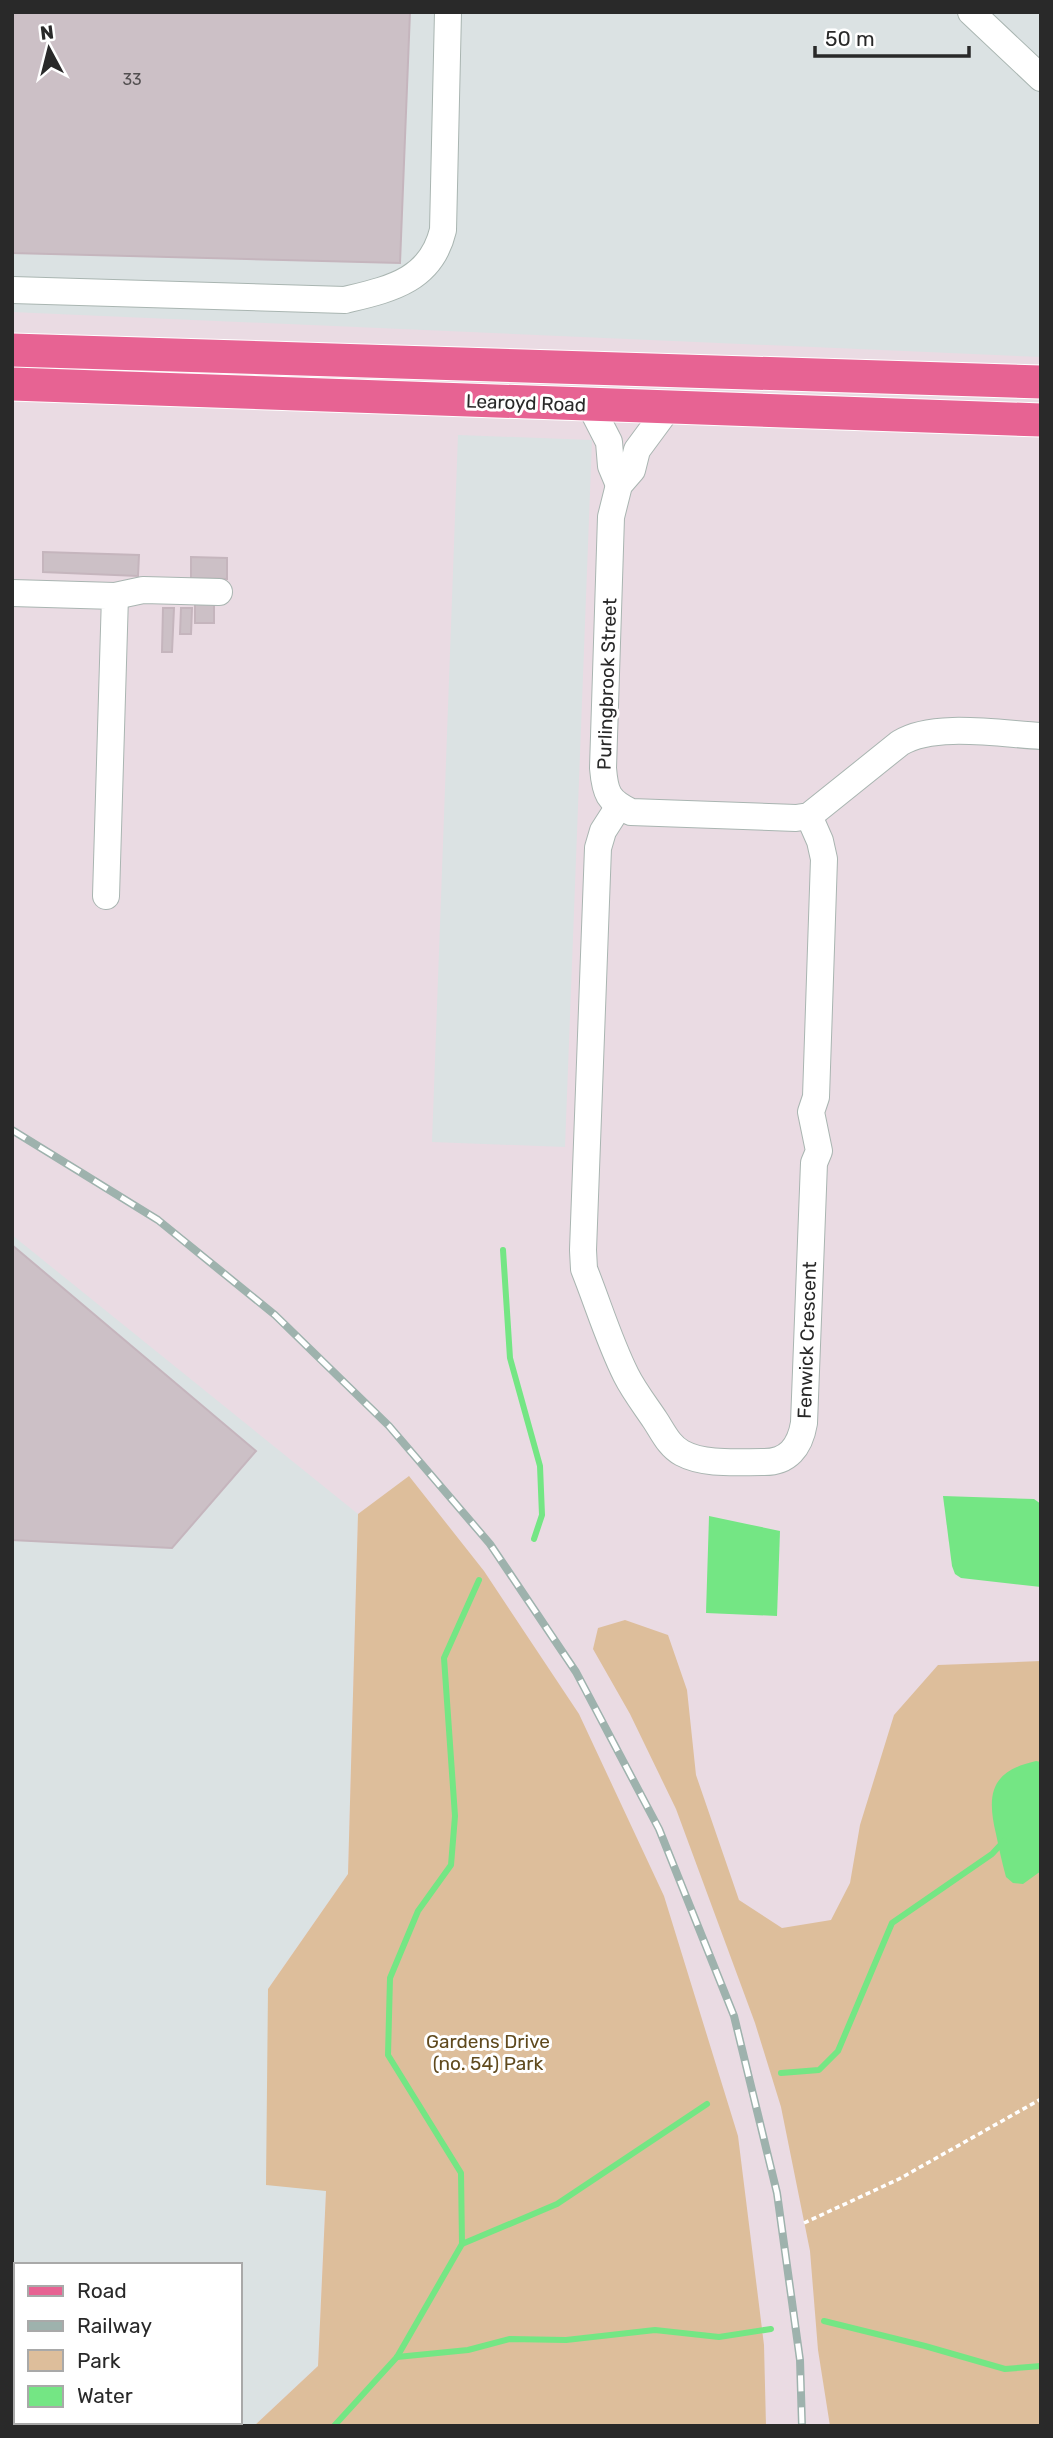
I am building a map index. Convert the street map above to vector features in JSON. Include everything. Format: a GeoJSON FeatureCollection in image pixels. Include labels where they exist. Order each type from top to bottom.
{"type":"FeatureCollection","features":[{"type":"Feature","properties":{"kind":"main road","name":"Learoyd Road"},"geometry":{"type":"LineString","coordinates":[[12,350],[1041,382]]}},
{"type":"Feature","properties":{"kind":"main road","name":"Learoyd Road"},"geometry":{"type":"LineString","coordinates":[[12,384],[1041,420]]}},
{"type":"Feature","properties":{"kind":"street"},"geometry":{"type":"LineString","coordinates":[[12,290],[345,300],[391,289],[416,274],[439,250],[443,230],[448,12]]}},
{"type":"Feature","properties":{"kind":"street"},"geometry":{"type":"LineString","coordinates":[[971,12],[1041,78]]}},
{"type":"Feature","properties":{"kind":"street","name":"Purlingbrook Street"},"geometry":{"type":"LineString","coordinates":[[590,405],[610,442],[611,466],[619,485]]}},
{"type":"Feature","properties":{"kind":"street","name":"Purlingbrook Street"},"geometry":{"type":"LineString","coordinates":[[619,806],[610,798],[605,788],[603,768],[611,517],[619,485],[632,470],[642,441],[668,408]]}},
{"type":"Feature","properties":{"kind":"street"},"geometry":{"type":"LineString","coordinates":[[12,593],[115,596],[143,590],[219,592]]}},
{"type":"Feature","properties":{"kind":"street"},"geometry":{"type":"LineString","coordinates":[[106,896],[115,596]]}},
{"type":"Feature","properties":{"kind":"street"},"geometry":{"type":"LineString","coordinates":[[619,806],[631,812],[796,818],[809,816],[900,743],[916,734],[941,731],[1041,736]]}},
{"type":"Feature","properties":{"kind":"street","name":"Fenwick Crescent"},"geometry":{"type":"LineString","coordinates":[[619,806],[603,831],[598,848],[584,1269],[625,1373],[670,1444],[692,1457],[766,1463],[790,1455],[802,1437],[804,1423],[814,1163],[818,1151],[811,1112],[816,1097],[824,859],[820,841],[809,816]]}},
{"type":"Feature","properties":{"kind":"path"},"geometry":{"type":"LineString","coordinates":[[804,2223],[899,2179],[1041,2099]]}},
{"type":"Feature","properties":{"kind":"shaded area"},"geometry":{"type":"Polygon","coordinates":[[[12,12],[1041,12],[1041,357],[12,312],[12,12]]]}},
{"type":"Feature","properties":{"kind":"shaded area"},"geometry":{"type":"Polygon","coordinates":[[[458,435],[592,440],[565,1147],[432,1142],[458,435]]]}},
{"type":"Feature","properties":{"kind":"shaded area"},"geometry":{"type":"Polygon","coordinates":[[[12,1235],[358,1514],[348,1874],[268,1989],[326,2190],[318,2366],[254,2426],[12,2426],[12,1235]]]}},
{"type":"Feature","properties":{"kind":"green space","name":"Gardens Drive (no. 54) Park"},"geometry":{"type":"Polygon","coordinates":[[[409,1476],[484,1571],[579,1714],[664,1896],[738,2136],[764,2345],[766,2426],[254,2426],[318,2366],[326,2191],[266,2185],[268,1989],[348,1874],[358,1514],[409,1476]]]}},
{"type":"Feature","properties":{"kind":"green space"},"geometry":{"type":"Polygon","coordinates":[[[625,1620],[668,1635],[687,1690],[696,1775],[739,1900],[782,1928],[831,1920],[850,1883],[860,1825],[894,1715],[938,1665],[1041,1661],[1041,2426],[830,2426],[818,2350],[810,2251],[781,2107],[755,2023],[676,1809],[630,1714],[593,1649],[598,1628],[625,1620]]]}},
{"type":"Feature","properties":{"kind":"water"},"geometry":{"type":"Polygon","coordinates":[[[943,1496],[1034,1499],[1041,1504],[1041,1587],[961,1578],[955,1574],[943,1496]]]}},
{"type":"Feature","properties":{"kind":"water"},"geometry":{"type":"Polygon","coordinates":[[[709,1516],[780,1531],[777,1616],[706,1613],[709,1516]]]}},
{"type":"Feature","properties":{"kind":"water"},"geometry":{"type":"Polygon","coordinates":[[[1041,1762],[1041,1871],[1023,1884],[1013,1883],[1006,1877],[1002,1861],[993,1819],[993,1795],[1001,1777],[1021,1765],[1041,1762]]]}},
{"type":"Feature","properties":{"kind":"building"},"geometry":{"type":"Polygon","coordinates":[[[12,12],[410,12],[400,263],[12,253],[12,12]]]}},
{"type":"Feature","properties":{"kind":"building"},"geometry":{"type":"Polygon","coordinates":[[[43,552],[139,555],[138,576],[43,572],[43,552]]]}},
{"type":"Feature","properties":{"kind":"building"},"geometry":{"type":"Polygon","coordinates":[[[191,557],[227,558],[227,579],[191,578],[191,557]]]}},
{"type":"Feature","properties":{"kind":"building"},"geometry":{"type":"Polygon","coordinates":[[[195,604],[214,604],[214,623],[195,623],[195,604]]]}},
{"type":"Feature","properties":{"kind":"building"},"geometry":{"type":"Polygon","coordinates":[[[163,608],[174,608],[172,652],[162,652],[163,608]]]}},
{"type":"Feature","properties":{"kind":"building"},"geometry":{"type":"Polygon","coordinates":[[[181,608],[192,608],[191,634],[180,634],[181,608]]]}},
{"type":"Feature","properties":{"kind":"building"},"geometry":{"type":"Polygon","coordinates":[[[12,1245],[256,1451],[172,1548],[12,1540],[12,1245]]]}},
{"type":"Feature","properties":{"kind":"waterway"},"geometry":{"type":"LineString","coordinates":[[503,1250],[510,1358],[540,1466],[542,1515],[534,1539]]}},
{"type":"Feature","properties":{"kind":"waterway"},"geometry":{"type":"LineString","coordinates":[[462,2244],[461,2173],[388,2055],[390,1978],[418,1911],[451,1865],[455,1816],[444,1658],[479,1580]]}},
{"type":"Feature","properties":{"kind":"waterway"},"geometry":{"type":"LineString","coordinates":[[781,2073],[819,2070],[838,2051],[892,1923],[992,1854],[1004,1841]]}},
{"type":"Feature","properties":{"kind":"waterway"},"geometry":{"type":"LineString","coordinates":[[334,2426],[397,2357],[462,2244],[557,2204],[707,2104]]}},
{"type":"Feature","properties":{"kind":"waterway"},"geometry":{"type":"LineString","coordinates":[[824,2321],[1005,2369],[1041,2366]]}},
{"type":"Feature","properties":{"kind":"waterway"},"geometry":{"type":"LineString","coordinates":[[397,2357],[468,2350],[510,2339],[566,2340],[655,2330],[719,2337],[771,2329]]}},
{"type":"Feature","properties":{"kind":"railway"},"geometry":{"type":"LineString","coordinates":[[12,1130],[158,1220],[275,1315],[389,1426],[490,1544],[576,1672],[659,1829],[734,2016],[777,2193],[800,2360],[802,2426]]}}]}
